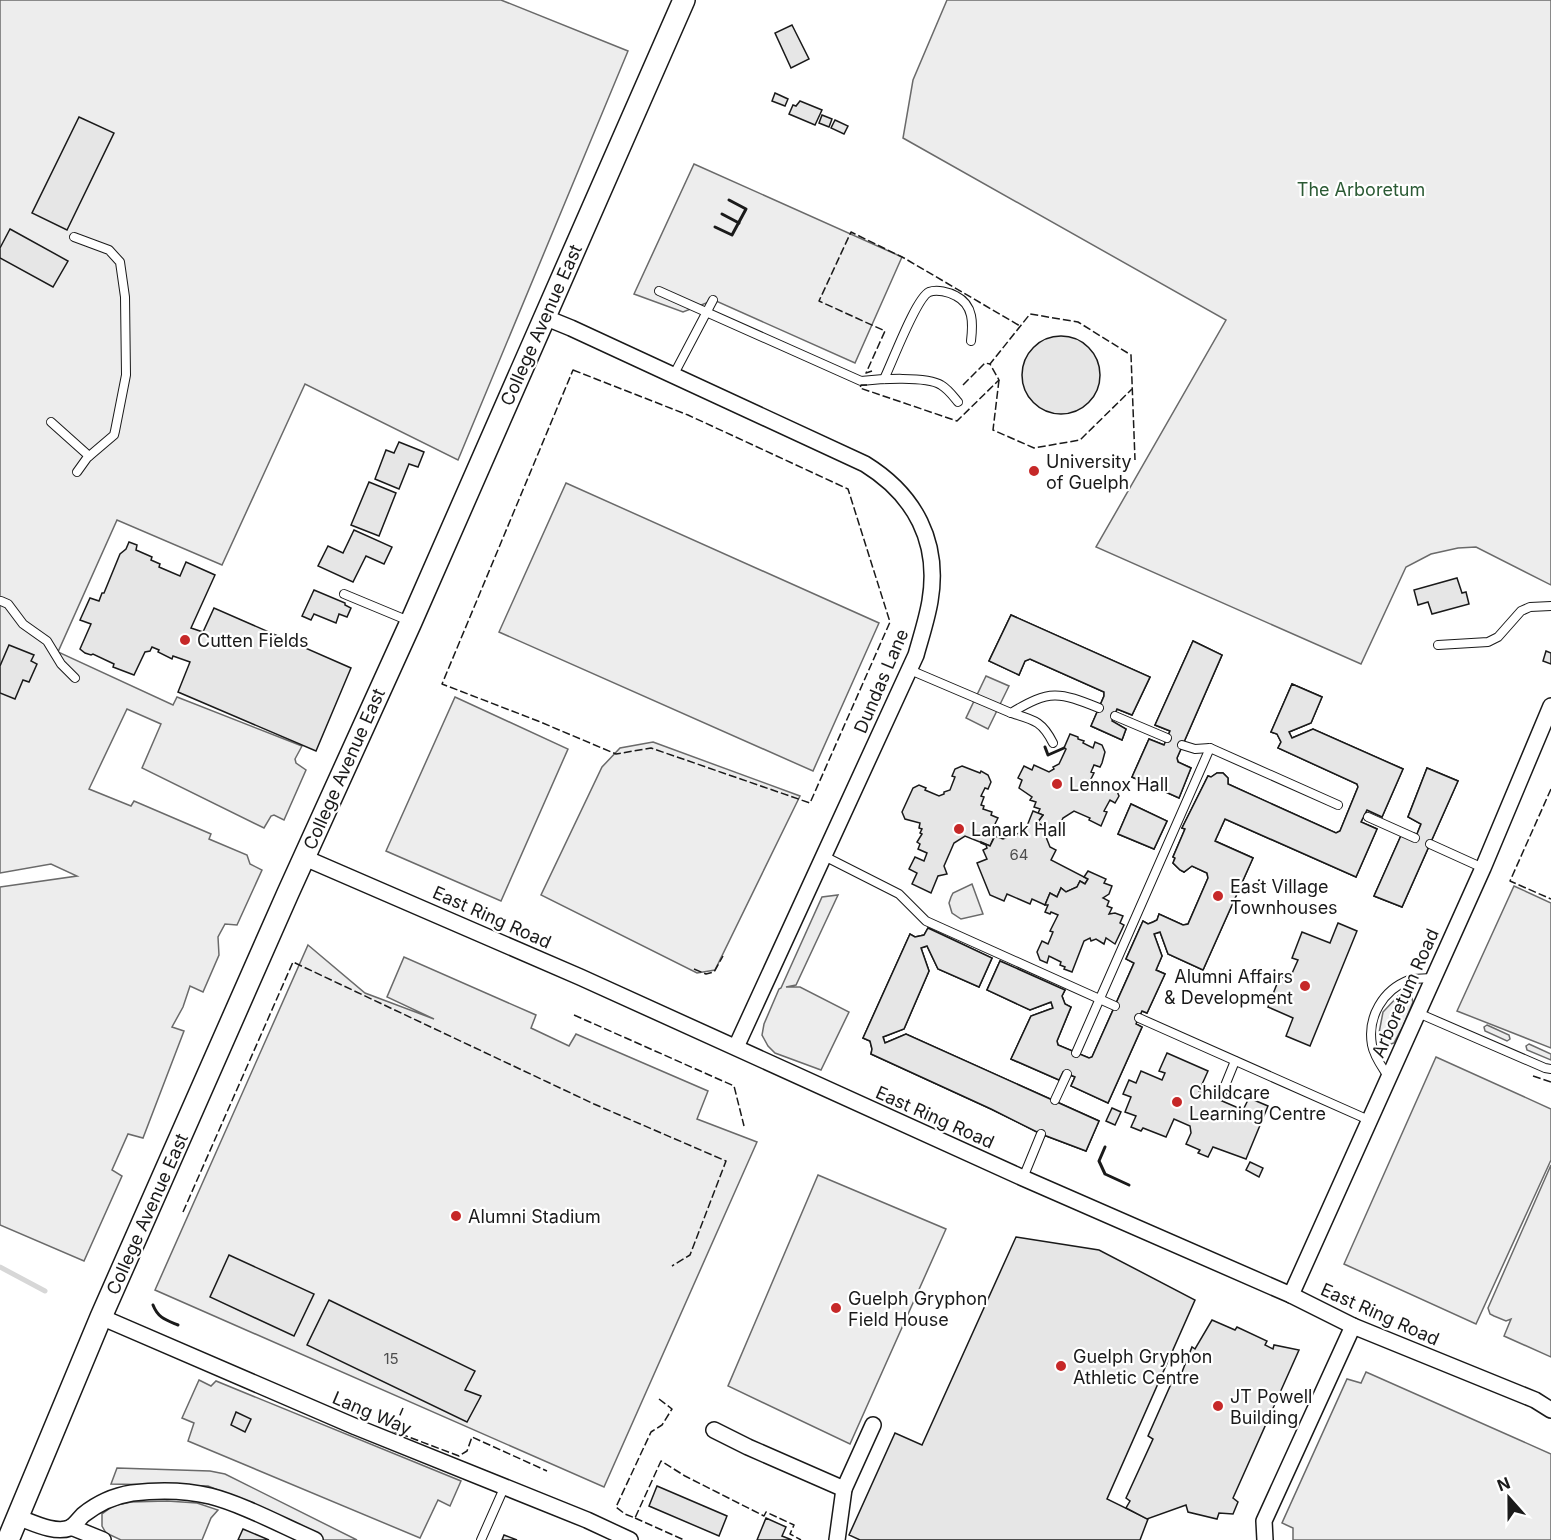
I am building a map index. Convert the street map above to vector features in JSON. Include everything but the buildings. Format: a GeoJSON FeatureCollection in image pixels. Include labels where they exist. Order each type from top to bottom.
{"type":"FeatureCollection","features":[{"type":"Feature","properties":{"kind":"street","name":"College Avenue East"},"geometry":{"type":"LineString","coordinates":[[7,1540],[101,1317],[411,622],[684,0]]}},
{"type":"Feature","properties":{"kind":"street","name":"Dundas Lane"},"geometry":{"type":"LineString","coordinates":[[544,317],[866,464],[881,473],[905,497],[922,524],[931,553],[931,599],[910,670],[736,1047]]}},
{"type":"Feature","properties":{"kind":"street","name":"Arboretum Road"},"geometry":{"type":"LineString","coordinates":[[1291,1295],[1483,868],[1551,706]]}},
{"type":"Feature","properties":{"kind":"street","name":"East Ring Road"},"geometry":{"type":"LineString","coordinates":[[305,858],[476,930],[1023,1178],[1291,1295],[1353,1326],[1535,1400],[1551,1410]]}},
{"type":"Feature","properties":{"kind":"street","name":"Lang Way"},"geometry":{"type":"LineString","coordinates":[[101,1317],[346,1423],[587,1520],[630,1540]]}},
{"type":"Feature","properties":{"kind":"street"},"geometry":{"type":"LineString","coordinates":[[1265,1540],[1264,1521],[1353,1326]]}},
{"type":"Feature","properties":{"kind":"street"},"geometry":{"type":"LineString","coordinates":[[837,1540],[844,1489],[873,1425]]}},
{"type":"Feature","properties":{"kind":"street"},"geometry":{"type":"LineString","coordinates":[[714,1430],[748,1448],[844,1489]]}},
{"type":"Feature","properties":{"kind":"street"},"geometry":{"type":"LineString","coordinates":[[71,1527],[81,1516],[105,1500],[134,1493],[161,1491],[218,1498],[315,1540]]}},
{"type":"Feature","properties":{"kind":"street"},"geometry":{"type":"LineString","coordinates":[[17,1517],[55,1529],[71,1527],[102,1540]]}},
{"type":"Feature","properties":{"kind":"street"},"geometry":{"type":"LineString","coordinates":[[0,1538],[7,1540]]}},
{"type":"Feature","properties":{"kind":"lane"},"geometry":{"type":"LineString","coordinates":[[74,237],[108,250],[120,262],[125,297],[126,375],[114,435],[89,456],[77,472]]}},
{"type":"Feature","properties":{"kind":"lane"},"geometry":{"type":"LineString","coordinates":[[659,291],[861,381],[884,379],[934,382],[942,385],[958,402]]}},
{"type":"Feature","properties":{"kind":"lane"},"geometry":{"type":"LineString","coordinates":[[884,379],[920,300],[929,292],[951,293],[961,298],[973,319],[971,341]]}},
{"type":"Feature","properties":{"kind":"lane"},"geometry":{"type":"LineString","coordinates":[[673,376],[713,300]]}},
{"type":"Feature","properties":{"kind":"lane"},"geometry":{"type":"LineString","coordinates":[[51,422],[89,456]]}},
{"type":"Feature","properties":{"kind":"lane"},"geometry":{"type":"LineString","coordinates":[[344,594],[411,622]]}},
{"type":"Feature","properties":{"kind":"lane"},"geometry":{"type":"LineString","coordinates":[[1,601],[8,604],[23,624],[47,640],[61,664],[75,678]]}},
{"type":"Feature","properties":{"kind":"lane"},"geometry":{"type":"LineString","coordinates":[[1438,645],[1488,642],[1498,637],[1521,611],[1530,607],[1551,606]]}},
{"type":"Feature","properties":{"kind":"lane"},"geometry":{"type":"LineString","coordinates":[[910,670],[1035,720],[1042,725],[1053,743]]}},
{"type":"Feature","properties":{"kind":"lane"},"geometry":{"type":"LineString","coordinates":[[1011,712],[1047,694],[1072,697],[1099,708]]}},
{"type":"Feature","properties":{"kind":"lane"},"geometry":{"type":"LineString","coordinates":[[1114,716],[1167,738]]}},
{"type":"Feature","properties":{"kind":"lane"},"geometry":{"type":"LineString","coordinates":[[1182,745],[1195,749],[1210,748],[1338,805]]}},
{"type":"Feature","properties":{"kind":"lane"},"geometry":{"type":"LineString","coordinates":[[1076,1053],[1210,748]]}},
{"type":"Feature","properties":{"kind":"lane"},"geometry":{"type":"LineString","coordinates":[[1368,817],[1415,838]]}},
{"type":"Feature","properties":{"kind":"lane"},"geometry":{"type":"LineString","coordinates":[[1430,844],[1483,868]]}},
{"type":"Feature","properties":{"kind":"lane"},"geometry":{"type":"LineString","coordinates":[[824,856],[899,894],[926,921],[1115,1006]]}},
{"type":"Feature","properties":{"kind":"lane"},"geometry":{"type":"LineString","coordinates":[[1389,1078],[1377,1059],[1372,1045],[1372,1025],[1376,1009],[1396,987],[1411,979],[1432,978]]}},
{"type":"Feature","properties":{"kind":"lane"},"geometry":{"type":"LineString","coordinates":[[1418,1013],[1520,1058],[1551,1069]]}},
{"type":"Feature","properties":{"kind":"lane"},"geometry":{"type":"LineString","coordinates":[[1139,1018],[1371,1121]]}},
{"type":"Feature","properties":{"kind":"lane"},"geometry":{"type":"LineString","coordinates":[[1222,1093],[1235,1061]]}},
{"type":"Feature","properties":{"kind":"lane"},"geometry":{"type":"LineString","coordinates":[[1055,1100],[1067,1074]]}},
{"type":"Feature","properties":{"kind":"lane"},"geometry":{"type":"LineString","coordinates":[[1023,1178],[1041,1134]]}},
{"type":"Feature","properties":{"kind":"lane"},"geometry":{"type":"LineString","coordinates":[[481,1540],[504,1488]]}},
{"type":"Feature","properties":{"kind":"shaded area"},"geometry":{"type":"Polygon","coordinates":[[[0,0],[501,0],[628,51],[458,460],[305,384],[222,565],[117,520],[58,652],[173,705],[177,697],[302,746],[295,759],[296,763],[306,770],[284,820],[274,815],[271,816],[264,828],[142,768],[161,724],[127,709],[89,789],[131,806],[134,801],[211,834],[209,839],[247,855],[250,864],[262,870],[237,925],[225,924],[218,937],[219,955],[203,992],[190,986],[183,1007],[172,1027],[184,1031],[143,1138],[128,1134],[112,1170],[122,1176],[84,1261],[0,1225],[0,887],[77,876],[51,864],[0,873],[0,0]]]}},
{"type":"Feature","properties":{"kind":"shaded area","name":"The Arboretum"},"geometry":{"type":"Polygon","coordinates":[[[947,0],[1551,0],[1551,585],[1476,547],[1431,554],[1406,567],[1361,664],[1096,547],[1226,320],[903,138],[913,80],[947,0]]]}},
{"type":"Feature","properties":{"kind":"shaded area"},"geometry":{"type":"Polygon","coordinates":[[[694,164],[902,257],[855,363],[714,300],[683,312],[634,294],[694,164]]]}},
{"type":"Feature","properties":{"kind":"shaded area"},"geometry":{"type":"Polygon","coordinates":[[[566,483],[879,623],[813,771],[499,632],[566,483]]]}},
{"type":"Feature","properties":{"kind":"shaded area"},"geometry":{"type":"Polygon","coordinates":[[[986,676],[1009,686],[988,729],[966,718],[986,676]]]}},
{"type":"Feature","properties":{"kind":"shaded area"},"geometry":{"type":"Polygon","coordinates":[[[455,697],[568,749],[501,901],[386,851],[455,697]]]}},
{"type":"Feature","properties":{"kind":"shaded area"},"geometry":{"type":"Polygon","coordinates":[[[653,742],[800,796],[715,970],[697,973],[541,895],[602,767],[620,748],[653,742]]]}},
{"type":"Feature","properties":{"kind":"shaded area"},"geometry":{"type":"Polygon","coordinates":[[[972,884],[983,914],[961,919],[952,913],[949,903],[953,893],[972,884]]]}},
{"type":"Feature","properties":{"kind":"shaded area"},"geometry":{"type":"Polygon","coordinates":[[[1514,886],[1551,903],[1551,1048],[1457,1011],[1514,886]]]}},
{"type":"Feature","properties":{"kind":"shaded area"},"geometry":{"type":"Polygon","coordinates":[[[838,895],[796,985],[786,987],[800,987],[849,1012],[821,1070],[775,1053],[762,1035],[764,1024],[779,989],[822,897],[838,895]]]}},
{"type":"Feature","properties":{"kind":"shaded area","name":"Alumni Stadium"},"geometry":{"type":"Polygon","coordinates":[[[308,945],[365,993],[434,1019],[387,997],[404,957],[536,1015],[531,1028],[569,1046],[576,1034],[708,1091],[697,1119],[757,1142],[604,1487],[155,1290],[308,945]]]}},
{"type":"Feature","properties":{"kind":"shaded area"},"geometry":{"type":"Polygon","coordinates":[[[1410,991],[1413,1002],[1403,1026],[1394,1043],[1385,1046],[1379,1033],[1383,1012],[1401,993],[1410,991]]]}},
{"type":"Feature","properties":{"kind":"shaded area"},"geometry":{"type":"Polygon","coordinates":[[[1487,1025],[1509,1035],[1510,1039],[1507,1041],[1485,1031],[1484,1027],[1487,1025]]]}},
{"type":"Feature","properties":{"kind":"shaded area"},"geometry":{"type":"Polygon","coordinates":[[[1529,1044],[1551,1054],[1551,1060],[1527,1050],[1526,1046],[1529,1044]]]}},
{"type":"Feature","properties":{"kind":"shaded area"},"geometry":{"type":"Polygon","coordinates":[[[1436,1057],[1551,1109],[1551,1160],[1476,1324],[1344,1264],[1436,1057]]]}},
{"type":"Feature","properties":{"kind":"shaded area"},"geometry":{"type":"Polygon","coordinates":[[[1551,1165],[1551,1357],[1504,1336],[1511,1319],[1506,1321],[1494,1316],[1490,1314],[1488,1308],[1551,1165]]]}},
{"type":"Feature","properties":{"kind":"shaded area","name":"Guelph Gryphon Field House"},"geometry":{"type":"Polygon","coordinates":[[[818,1175],[946,1229],[850,1444],[728,1386],[818,1175]]]}},
{"type":"Feature","properties":{"kind":"shaded area"},"geometry":{"type":"Polygon","coordinates":[[[1366,1372],[1551,1454],[1551,1540],[1293,1540],[1293,1528],[1282,1523],[1347,1379],[1361,1383],[1366,1372]]]}},
{"type":"Feature","properties":{"kind":"shaded area"},"geometry":{"type":"Polygon","coordinates":[[[199,1380],[211,1386],[216,1381],[461,1481],[450,1506],[438,1500],[420,1538],[188,1441],[194,1423],[182,1418],[199,1380]]]}},
{"type":"Feature","properties":{"kind":"shaded area"},"geometry":{"type":"Polygon","coordinates":[[[117,1468],[210,1471],[225,1474],[357,1540],[322,1540],[208,1486],[111,1484],[117,1468]]]}},
{"type":"Feature","properties":{"kind":"shaded area"},"geometry":{"type":"Polygon","coordinates":[[[131,1502],[197,1503],[218,1510],[211,1518],[202,1540],[121,1540],[106,1533],[102,1526],[102,1514],[113,1506],[131,1502]]]}},
{"type":"Feature","properties":{"kind":"waterway"},"geometry":{"type":"LineString","coordinates":[[0,1267],[45,1291]]}},
{"type":"Feature","properties":{"kind":"fence"},"geometry":{"type":"LineString","coordinates":[[872,371],[866,373],[885,331],[819,301],[851,232],[904,258],[1020,326]]}},
{"type":"Feature","properties":{"kind":"fence"},"geometry":{"type":"LineString","coordinates":[[867,385],[861,385],[860,388],[957,421],[999,380],[990,364],[1030,314],[1078,322],[1131,355],[1135,460]]}},
{"type":"Feature","properties":{"kind":"fence"},"geometry":{"type":"LineString","coordinates":[[963,385],[985,363],[990,364]]}},
{"type":"Feature","properties":{"kind":"fence"},"geometry":{"type":"LineString","coordinates":[[573,370],[688,415],[848,489],[890,622],[810,803],[651,748],[616,754],[442,684],[573,370]]}},
{"type":"Feature","properties":{"kind":"fence"},"geometry":{"type":"LineString","coordinates":[[999,380],[993,430],[1034,448],[1080,440],[1132,389]]}},
{"type":"Feature","properties":{"kind":"fence"},"geometry":{"type":"LineString","coordinates":[[1551,789],[1510,881],[1551,899]]}},
{"type":"Feature","properties":{"kind":"fence"},"geometry":{"type":"LineString","coordinates":[[694,969],[706,974],[714,972],[723,956]]}},
{"type":"Feature","properties":{"kind":"fence"},"geometry":{"type":"LineString","coordinates":[[183,1212],[293,962],[594,1104],[726,1161],[690,1255],[672,1266]]}},
{"type":"Feature","properties":{"kind":"fence"},"geometry":{"type":"LineString","coordinates":[[574,1015],[734,1086],[744,1126]]}},
{"type":"Feature","properties":{"kind":"fence"},"geometry":{"type":"LineString","coordinates":[[1533,1076],[1551,1082]]}},
{"type":"Feature","properties":{"kind":"fence"},"geometry":{"type":"LineString","coordinates":[[659,1399],[672,1409],[662,1425],[651,1432],[616,1507],[635,1518],[661,1461],[685,1476],[764,1516],[766,1512],[794,1525],[790,1534],[801,1540]]}},
{"type":"Feature","properties":{"kind":"fence"},"geometry":{"type":"LineString","coordinates":[[403,1408],[393,1431],[459,1456],[467,1451],[472,1437],[547,1471]]}},
{"type":"Feature","properties":{"kind":"fence"},"geometry":{"type":"LineString","coordinates":[[635,1518],[684,1540]]}},
{"type":"Feature","properties":{"kind":"wall"},"geometry":{"type":"LineString","coordinates":[[715,227],[732,235],[746,209],[729,200]]}},
{"type":"Feature","properties":{"kind":"wall"},"geometry":{"type":"LineString","coordinates":[[722,214],[739,223]]}},
{"type":"Feature","properties":{"kind":"wall"},"geometry":{"type":"LineString","coordinates":[[1045,747],[1048,755],[1064,748]]}},
{"type":"Feature","properties":{"kind":"wall"},"geometry":{"type":"LineString","coordinates":[[1105,1147],[1099,1161],[1105,1174],[1129,1185]]}},
{"type":"Feature","properties":{"kind":"wall"},"geometry":{"type":"LineString","coordinates":[[153,1305],[160,1316],[178,1325]]}},
{"type":"Feature","properties":{"kind":"place","name":"University of Guelph"},"geometry":{"type":"Point","coordinates":[1034,471]}},
{"type":"Feature","properties":{"kind":"place","name":"Cutten Fields"},"geometry":{"type":"Point","coordinates":[185,640]}},
{"type":"Feature","properties":{"kind":"place","name":"Lennox Hall"},"geometry":{"type":"Point","coordinates":[1057,784]}},
{"type":"Feature","properties":{"kind":"place","name":"Lanark Hall"},"geometry":{"type":"Point","coordinates":[959,829]}},
{"type":"Feature","properties":{"kind":"place","name":"East Village Townhouses"},"geometry":{"type":"Point","coordinates":[1218,896]}},
{"type":"Feature","properties":{"kind":"place","name":"Alumni Affairs & Development"},"geometry":{"type":"Point","coordinates":[1305,986]}},
{"type":"Feature","properties":{"kind":"place","name":"Childcare Learning Centre"},"geometry":{"type":"Point","coordinates":[1177,1102]}},
{"type":"Feature","properties":{"kind":"place","name":"Alumni Stadium"},"geometry":{"type":"Point","coordinates":[456,1216]}},
{"type":"Feature","properties":{"kind":"place","name":"Guelph Gryphon Field House"},"geometry":{"type":"Point","coordinates":[836,1308]}},
{"type":"Feature","properties":{"kind":"place","name":"Guelph Gryphon Athletic Centre"},"geometry":{"type":"Point","coordinates":[1061,1366]}},
{"type":"Feature","properties":{"kind":"place","name":"JT Powell Building"},"geometry":{"type":"Point","coordinates":[1218,1406]}}]}
